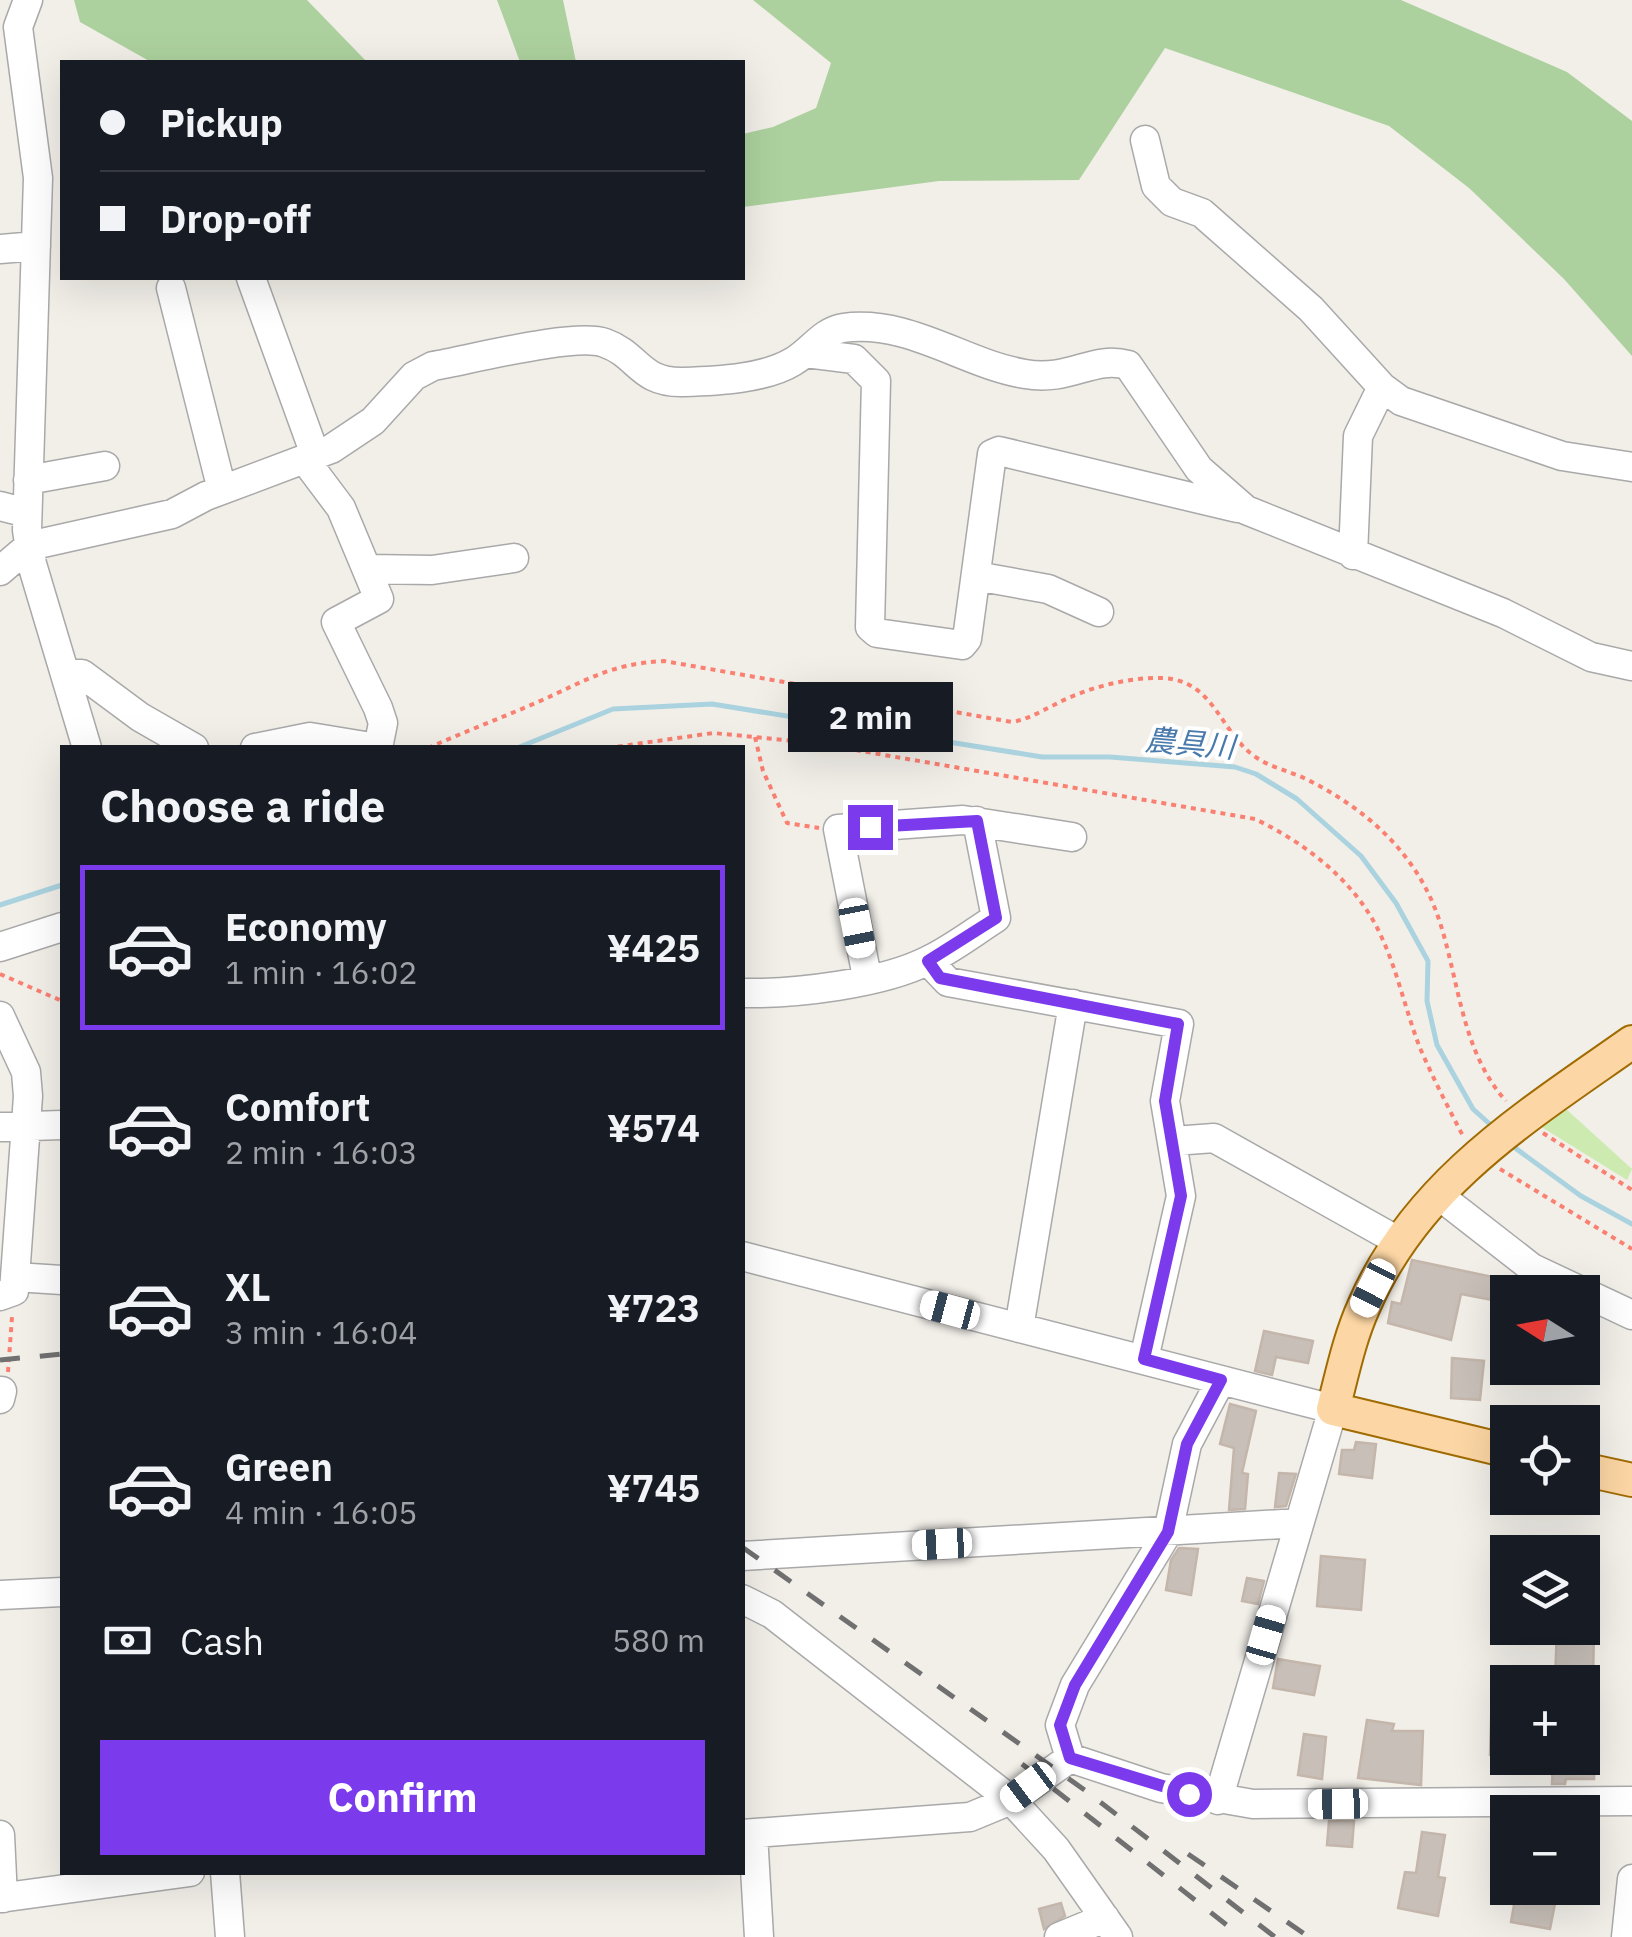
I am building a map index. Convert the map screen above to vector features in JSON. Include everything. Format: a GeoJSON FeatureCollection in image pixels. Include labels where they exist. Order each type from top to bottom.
{"type":"FeatureCollection","features":[{"type":"Feature","properties":{"kind":"main road"},"geometry":{"type":"LineString","coordinates":[[1490,1447],[1333,1409],[1364,1306],[1398,1241],[1477,1150],[1632,1042]]}},
{"type":"Feature","properties":{"kind":"main road"},"geometry":{"type":"LineString","coordinates":[[1600,1473],[1632,1480]]}},
{"type":"Feature","properties":{"kind":"street"},"geometry":{"type":"LineString","coordinates":[[16,18],[50,176],[36,246],[29,546],[86,745]]}},
{"type":"Feature","properties":{"kind":"street"},"geometry":{"type":"LineString","coordinates":[[1146,140],[1156,186],[1172,202],[1202,213],[1312,309],[1382,387],[1416,407],[1562,456],[1632,467]]}},
{"type":"Feature","properties":{"kind":"street"},"geometry":{"type":"LineString","coordinates":[[0,249],[36,246]]}},
{"type":"Feature","properties":{"kind":"street"},"geometry":{"type":"LineString","coordinates":[[252,280],[312,449],[306,460]]}},
{"type":"Feature","properties":{"kind":"street"},"geometry":{"type":"LineString","coordinates":[[172,288],[222,490]]}},
{"type":"Feature","properties":{"kind":"street"},"geometry":{"type":"LineString","coordinates":[[0,571],[29,546],[172,514],[222,490],[306,460],[359,432],[414,376],[433,366],[594,340],[620,351],[650,378],[688,382],[771,371],[806,354],[837,328],[858,326],[921,337],[1022,374],[1065,377],[1106,361],[1128,364],[1138,373],[1199,469],[1246,510]]}},
{"type":"Feature","properties":{"kind":"street"},"geometry":{"type":"LineString","coordinates":[[806,354],[854,360],[876,381],[870,626],[877,633],[962,645],[976,576],[992,454],[999,451],[1246,510],[1503,612],[1591,657],[1632,666]]}},
{"type":"Feature","properties":{"kind":"street"},"geometry":{"type":"LineString","coordinates":[[1353,555],[1358,436],[1382,387]]}},
{"type":"Feature","properties":{"kind":"street"},"geometry":{"type":"LineString","coordinates":[[306,460],[341,508],[379,599],[336,622],[366,676],[383,723],[379,745]]}},
{"type":"Feature","properties":{"kind":"street"},"geometry":{"type":"LineString","coordinates":[[28,480],[105,466]]}},
{"type":"Feature","properties":{"kind":"street"},"geometry":{"type":"LineString","coordinates":[[0,506],[28,514]]}},
{"type":"Feature","properties":{"kind":"street"},"geometry":{"type":"LineString","coordinates":[[369,569],[432,570],[514,558]]}},
{"type":"Feature","properties":{"kind":"street"},"geometry":{"type":"LineString","coordinates":[[976,576],[1048,589],[1098,612]]}},
{"type":"Feature","properties":{"kind":"street"},"geometry":{"type":"LineString","coordinates":[[66,674],[82,674],[140,718],[189,745]]}},
{"type":"Feature","properties":{"kind":"street"},"geometry":{"type":"LineString","coordinates":[[265,745],[310,737],[359,745]]}},
{"type":"Feature","properties":{"kind":"street"},"geometry":{"type":"LineString","coordinates":[[867,977],[838,829],[977,821],[1072,837]]}},
{"type":"Feature","properties":{"kind":"street"},"geometry":{"type":"LineString","coordinates":[[745,993],[798,993],[928,961],[996,918],[977,821]]}},
{"type":"Feature","properties":{"kind":"street"},"geometry":{"type":"LineString","coordinates":[[0,946],[60,928]]}},
{"type":"Feature","properties":{"kind":"street"},"geometry":{"type":"LineString","coordinates":[[928,961],[948,982],[1178,1024],[1165,1101],[1166,1120],[1174,1141],[1179,1212],[1144,1359]]}},
{"type":"Feature","properties":{"kind":"street"},"geometry":{"type":"LineString","coordinates":[[1019,1328],[1073,1004]]}},
{"type":"Feature","properties":{"kind":"street"},"geometry":{"type":"LineString","coordinates":[[0,1016],[26,1072],[14,1126],[10,1288],[60,1280]]}},
{"type":"Feature","properties":{"kind":"street"},"geometry":{"type":"LineString","coordinates":[[14,1126],[60,1125]]}},
{"type":"Feature","properties":{"kind":"street"},"geometry":{"type":"LineString","coordinates":[[1174,1141],[1214,1138],[1398,1241]]}},
{"type":"Feature","properties":{"kind":"street"},"geometry":{"type":"LineString","coordinates":[[1436,1194],[1532,1268],[1632,1315]]}},
{"type":"Feature","properties":{"kind":"street"},"geometry":{"type":"LineString","coordinates":[[745,1257],[1333,1409],[1218,1800]]}},
{"type":"Feature","properties":{"kind":"street"},"geometry":{"type":"LineString","coordinates":[[1070,1758],[1060,1725],[1075,1685],[1168,1532],[1187,1444],[1221,1380]]}},
{"type":"Feature","properties":{"kind":"street"},"geometry":{"type":"LineString","coordinates":[[745,1556],[1298,1523]]}},
{"type":"Feature","properties":{"kind":"street"},"geometry":{"type":"LineString","coordinates":[[0,1596],[60,1592]]}},
{"type":"Feature","properties":{"kind":"street"},"geometry":{"type":"LineString","coordinates":[[745,1600],[772,1614],[1011,1800],[1056,1849],[1112,1927],[1059,1937]]}},
{"type":"Feature","properties":{"kind":"street"},"geometry":{"type":"LineString","coordinates":[[1070,1758],[1161,1788],[1218,1800],[1302,1804],[1632,1801]]}},
{"type":"Feature","properties":{"kind":"street"},"geometry":{"type":"LineString","coordinates":[[759,1937],[748,1834],[949,1821],[1011,1800],[1070,1758]]}},
{"type":"Feature","properties":{"kind":"street"},"geometry":{"type":"LineString","coordinates":[[0,1836],[2,1898],[168,1875]]}},
{"type":"Feature","properties":{"kind":"street"},"geometry":{"type":"LineString","coordinates":[[225,1875],[230,1937]]}},
{"type":"Feature","properties":{"kind":"street"},"geometry":{"type":"LineString","coordinates":[[1626,1937],[1632,1879]]}},
{"type":"Feature","properties":{"kind":"path"},"geometry":{"type":"LineString","coordinates":[[435,745],[582,678],[630,662],[664,660],[1012,722],[1030,719],[1102,686],[1180,680],[1207,695],[1255,758],[1305,778],[1362,812],[1389,837],[1435,908],[1460,1010],[1497,1091],[1521,1120],[1632,1190]]}},
{"type":"Feature","properties":{"kind":"path"},"geometry":{"type":"LineString","coordinates":[[629,745],[713,733],[755,736],[1236,814],[1292,837],[1352,892],[1373,921],[1421,1049],[1477,1150],[1632,1248]]}},
{"type":"Feature","properties":{"kind":"path"},"geometry":{"type":"LineString","coordinates":[[755,736],[764,772],[781,811],[787,823],[798,827]]}},
{"type":"Feature","properties":{"kind":"path"},"geometry":{"type":"LineString","coordinates":[[0,974],[60,1000]]}},
{"type":"Feature","properties":{"kind":"path"},"geometry":{"type":"LineString","coordinates":[[1,1395],[12,1359],[10,1288]]}},
{"type":"Feature","properties":{"kind":"green space"},"geometry":{"type":"Polygon","coordinates":[[[74,0],[307,0],[365,60],[147,60],[80,22],[74,0]]]}},
{"type":"Feature","properties":{"kind":"green space"},"geometry":{"type":"Polygon","coordinates":[[[497,0],[563,0],[576,60],[519,60],[497,0]]]}},
{"type":"Feature","properties":{"kind":"green space"},"geometry":{"type":"Polygon","coordinates":[[[753,0],[1401,0],[1567,72],[1632,121],[1632,356],[1564,279],[1469,188],[1389,126],[1165,48],[1079,180],[939,181],[745,207],[745,134],[773,127],[816,108],[831,63],[753,0]]]}},
{"type":"Feature","properties":{"kind":"green space"},"geometry":{"type":"Polygon","coordinates":[[[1566,1109],[1632,1169],[1627,1180],[1540,1126],[1566,1109]]]}},
{"type":"Feature","properties":{"kind":"building"},"geometry":{"type":"Polygon","coordinates":[[[1412,1260],[1490,1276],[1490,1300],[1461,1294],[1451,1340],[1388,1323],[1392,1302],[1401,1304],[1412,1260]]]}},
{"type":"Feature","properties":{"kind":"building"},"geometry":{"type":"Polygon","coordinates":[[[1264,1331],[1313,1341],[1308,1363],[1276,1357],[1272,1375],[1255,1371],[1264,1331]]]}},
{"type":"Feature","properties":{"kind":"building"},"geometry":{"type":"Polygon","coordinates":[[[1452,1358],[1484,1361],[1480,1400],[1451,1398],[1452,1358]]]}},
{"type":"Feature","properties":{"kind":"building"},"geometry":{"type":"Polygon","coordinates":[[[1230,1404],[1256,1411],[1242,1473],[1248,1474],[1245,1509],[1229,1510],[1234,1448],[1220,1444],[1230,1404]]]}},
{"type":"Feature","properties":{"kind":"building"},"geometry":{"type":"Polygon","coordinates":[[[1356,1442],[1376,1444],[1372,1478],[1339,1474],[1342,1450],[1354,1450],[1356,1442]]]}},
{"type":"Feature","properties":{"kind":"building"},"geometry":{"type":"Polygon","coordinates":[[[1279,1473],[1296,1474],[1286,1506],[1275,1507],[1279,1473]]]}},
{"type":"Feature","properties":{"kind":"building"},"geometry":{"type":"Polygon","coordinates":[[[1179,1548],[1198,1549],[1191,1595],[1166,1590],[1171,1560],[1179,1548]]]}},
{"type":"Feature","properties":{"kind":"building"},"geometry":{"type":"Polygon","coordinates":[[[1321,1556],[1365,1560],[1361,1610],[1317,1606],[1321,1556]]]}},
{"type":"Feature","properties":{"kind":"building"},"geometry":{"type":"Polygon","coordinates":[[[1247,1578],[1264,1581],[1258,1604],[1242,1601],[1247,1578]]]}},
{"type":"Feature","properties":{"kind":"building"},"geometry":{"type":"Polygon","coordinates":[[[1556,1645],[1594,1645],[1593,1665],[1556,1665],[1556,1645]]]}},
{"type":"Feature","properties":{"kind":"building"},"geometry":{"type":"Polygon","coordinates":[[[1278,1659],[1320,1666],[1314,1695],[1273,1688],[1278,1659]]]}},
{"type":"Feature","properties":{"kind":"building"},"geometry":{"type":"Polygon","coordinates":[[[1367,1720],[1394,1724],[1392,1731],[1423,1731],[1421,1785],[1358,1778],[1367,1720]]]}},
{"type":"Feature","properties":{"kind":"building"},"geometry":{"type":"Polygon","coordinates":[[[1304,1734],[1326,1737],[1322,1779],[1298,1775],[1304,1734]]]}},
{"type":"Feature","properties":{"kind":"building"},"geometry":{"type":"Polygon","coordinates":[[[1552,1775],[1594,1775],[1594,1779],[1566,1779],[1565,1784],[1552,1784],[1552,1775]]]}},
{"type":"Feature","properties":{"kind":"building"},"geometry":{"type":"Polygon","coordinates":[[[1329,1821],[1354,1821],[1352,1847],[1327,1845],[1329,1821]]]}},
{"type":"Feature","properties":{"kind":"building"},"geometry":{"type":"Polygon","coordinates":[[[1422,1832],[1445,1835],[1438,1877],[1445,1878],[1438,1916],[1398,1908],[1405,1872],[1416,1873],[1422,1832]]]}},
{"type":"Feature","properties":{"kind":"building"},"geometry":{"type":"Polygon","coordinates":[[[1061,1903],[1065,1916],[1044,1929],[1039,1909],[1061,1903]]]}},
{"type":"Feature","properties":{"kind":"building"},"geometry":{"type":"Polygon","coordinates":[[[1514,1905],[1555,1905],[1550,1929],[1511,1922],[1514,1905]]]}},
{"type":"Feature","properties":{"kind":"waterway","name":"農具川"},"geometry":{"type":"LineString","coordinates":[[524,745],[613,709],[712,704],[1042,757],[1110,757],[1235,767],[1256,774],[1297,799],[1361,856],[1396,903],[1428,961],[1427,1001],[1437,1045],[1473,1109],[1493,1127]]}},
{"type":"Feature","properties":{"kind":"waterway","name":"農具川"},"geometry":{"type":"LineString","coordinates":[[0,905],[60,886]]}},
{"type":"Feature","properties":{"kind":"waterway","name":"農具川"},"geometry":{"type":"LineString","coordinates":[[1511,1145],[1581,1196],[1632,1224]]}},
{"type":"Feature","properties":{"kind":"railway"},"geometry":{"type":"LineString","coordinates":[[0,1360],[60,1354]]}},
{"type":"Feature","properties":{"kind":"railway"},"geometry":{"type":"LineString","coordinates":[[745,1549],[1086,1791],[1275,1937]]}},
{"type":"Feature","properties":{"kind":"railway"},"geometry":{"type":"LineString","coordinates":[[1022,1764],[1242,1937]]}},
{"type":"Feature","properties":{"kind":"railway"},"geometry":{"type":"LineString","coordinates":[[1188,1854],[1309,1937]]}},
{"type":"Feature","properties":{"kind":"route"},"geometry":{"type":"LineString","coordinates":[[870,827],[977,821],[996,918],[928,961],[940,978],[1178,1024],[1165,1101],[1181,1196],[1177,1228],[1144,1359],[1221,1380],[1187,1444],[1168,1532],[1075,1685],[1060,1725],[1061,1741],[1070,1758],[1189,1794]]}}]}
